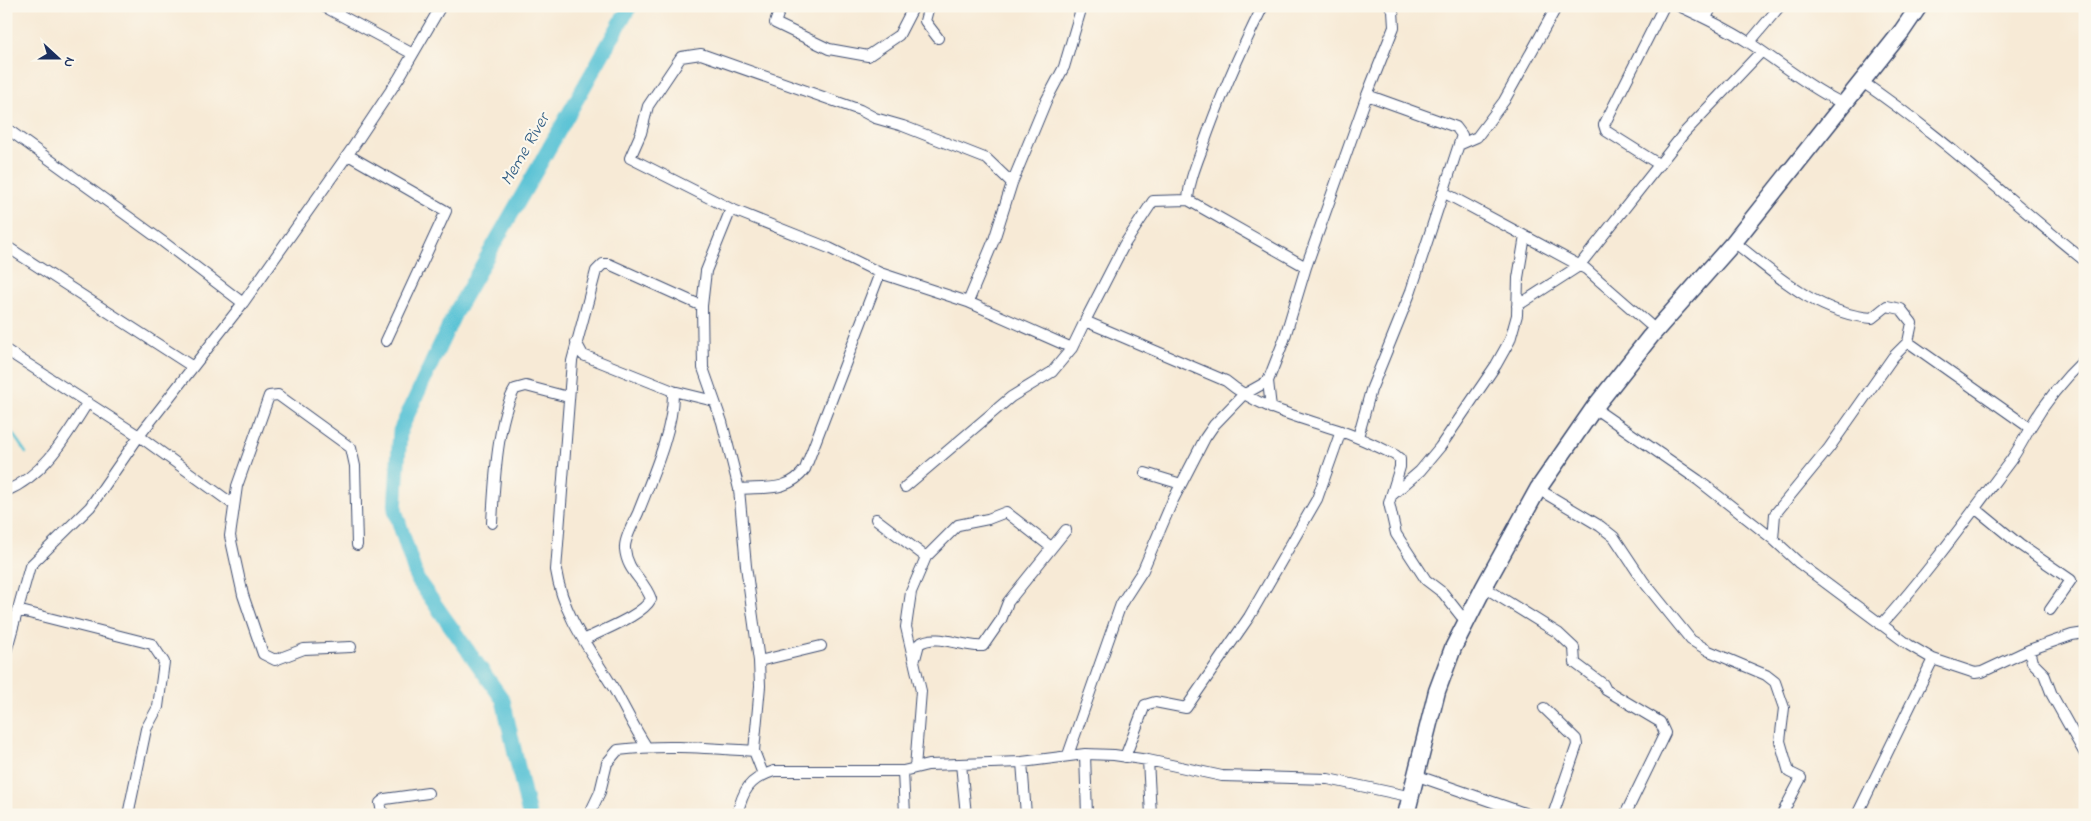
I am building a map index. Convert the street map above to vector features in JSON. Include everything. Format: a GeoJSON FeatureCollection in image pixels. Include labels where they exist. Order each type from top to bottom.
{"type":"FeatureCollection","features":[{"type":"Feature","properties":{"kind":"main road"},"geometry":{"type":"LineString","coordinates":[[1400,815],[1403,795],[1432,694],[1461,616],[1508,525],[1536,478],[1589,400],[1649,324],[1725,236],[1836,100],[1891,31],[1907,6]]}},
{"type":"Feature","properties":{"kind":"main road"},"geometry":{"type":"LineString","coordinates":[[1406,815],[1437,692],[1454,648],[1484,587],[1538,489],[1594,408],[1656,330],[1734,242],[1902,31],[1919,6]]}},
{"type":"Feature","properties":{"kind":"street"},"geometry":{"type":"LineString","coordinates":[[323,6],[413,54]]}},
{"type":"Feature","properties":{"kind":"street"},"geometry":{"type":"LineString","coordinates":[[6,652],[30,566],[90,507],[139,436],[243,303],[348,155],[413,54],[441,6]]}},
{"type":"Feature","properties":{"kind":"street"},"geometry":{"type":"LineString","coordinates":[[781,6],[775,23],[829,49],[868,56],[899,35],[914,6]]}},
{"type":"Feature","properties":{"kind":"street"},"geometry":{"type":"LineString","coordinates":[[929,6],[925,21],[938,38]]}},
{"type":"Feature","properties":{"kind":"street"},"geometry":{"type":"LineString","coordinates":[[968,302],[994,240],[1012,183],[1046,101],[1064,67],[1082,6]]}},
{"type":"Feature","properties":{"kind":"street"},"geometry":{"type":"LineString","coordinates":[[1188,200],[1188,189],[1210,127],[1243,47],[1263,6]]}},
{"type":"Feature","properties":{"kind":"street"},"geometry":{"type":"LineString","coordinates":[[1271,408],[1268,381],[1284,340],[1306,267],[1367,95],[1394,27],[1393,11],[1390,6]]}},
{"type":"Feature","properties":{"kind":"street"},"geometry":{"type":"LineString","coordinates":[[1461,144],[1477,137],[1504,101],[1557,6]]}},
{"type":"Feature","properties":{"kind":"street"},"geometry":{"type":"LineString","coordinates":[[1660,165],[1606,131],[1604,125],[1664,6]]}},
{"type":"Feature","properties":{"kind":"street"},"geometry":{"type":"LineString","coordinates":[[1679,6],[1706,18],[1749,43],[1816,90],[1836,100]]}},
{"type":"Feature","properties":{"kind":"street"},"geometry":{"type":"LineString","coordinates":[[1706,18],[1712,6]]}},
{"type":"Feature","properties":{"kind":"street"},"geometry":{"type":"LineString","coordinates":[[1749,43],[1780,6]]}},
{"type":"Feature","properties":{"kind":"street"},"geometry":{"type":"LineString","coordinates":[[1517,306],[1579,266],[1685,132],[1761,52]]}},
{"type":"Feature","properties":{"kind":"street"},"geometry":{"type":"LineString","coordinates":[[1012,183],[987,159],[903,126],[875,118],[860,110],[701,54],[681,57],[648,106],[641,133],[630,158],[731,210],[829,248],[880,273],[968,302],[1072,348]]}},
{"type":"Feature","properties":{"kind":"street"},"geometry":{"type":"LineString","coordinates":[[1861,81],[1904,110],[1952,148],[1980,174],[2085,261]]}},
{"type":"Feature","properties":{"kind":"street"},"geometry":{"type":"LineString","coordinates":[[1358,437],[1371,390],[1411,291],[1443,192],[1461,144],[1462,135],[1456,127],[1367,95]]}},
{"type":"Feature","properties":{"kind":"street"},"geometry":{"type":"LineString","coordinates":[[6,128],[162,241],[243,303]]}},
{"type":"Feature","properties":{"kind":"street"},"geometry":{"type":"LineString","coordinates":[[348,155],[446,210],[386,341]]}},
{"type":"Feature","properties":{"kind":"street"},"geometry":{"type":"LineString","coordinates":[[1443,192],[1593,274],[1649,324]]}},
{"type":"Feature","properties":{"kind":"street"},"geometry":{"type":"LineString","coordinates":[[905,487],[1011,397],[1052,372],[1072,348],[1124,245],[1153,201],[1188,200],[1306,267]]}},
{"type":"Feature","properties":{"kind":"street"},"geometry":{"type":"LineString","coordinates":[[731,210],[706,271],[702,306],[703,368],[739,489],[746,566],[759,661],[760,686],[754,751],[763,774]]}},
{"type":"Feature","properties":{"kind":"street"},"geometry":{"type":"LineString","coordinates":[[1390,497],[1420,471],[1440,447],[1496,366],[1510,340],[1517,306],[1521,253],[1525,236]]}},
{"type":"Feature","properties":{"kind":"street"},"geometry":{"type":"LineString","coordinates":[[1734,242],[1803,296],[1852,317],[1872,318],[1887,306],[1900,309],[1912,323],[1908,342],[1892,357],[1829,448],[1775,514],[1773,539]]}},
{"type":"Feature","properties":{"kind":"street"},"geometry":{"type":"LineString","coordinates":[[6,246],[193,367]]}},
{"type":"Feature","properties":{"kind":"street"},"geometry":{"type":"LineString","coordinates":[[646,746],[614,689],[590,655],[584,640],[567,612],[558,587],[556,570],[572,360],[596,271],[603,264],[609,264],[702,306]]}},
{"type":"Feature","properties":{"kind":"street"},"geometry":{"type":"LineString","coordinates":[[739,489],[785,486],[794,482],[805,469],[880,273]]}},
{"type":"Feature","properties":{"kind":"street"},"geometry":{"type":"LineString","coordinates":[[1085,321],[1226,381],[1243,395],[1271,408],[1358,437],[1395,455],[1400,459],[1400,467],[1390,497],[1390,515],[1396,534],[1426,580],[1443,593],[1461,616]]}},
{"type":"Feature","properties":{"kind":"street"},"geometry":{"type":"LineString","coordinates":[[576,342],[583,356]]}},
{"type":"Feature","properties":{"kind":"street"},"geometry":{"type":"LineString","coordinates":[[1908,342],[2030,428]]}},
{"type":"Feature","properties":{"kind":"street"},"geometry":{"type":"LineString","coordinates":[[6,350],[139,436],[234,505]]}},
{"type":"Feature","properties":{"kind":"street"},"geometry":{"type":"LineString","coordinates":[[572,360],[583,356],[673,391],[714,400]]}},
{"type":"Feature","properties":{"kind":"street"},"geometry":{"type":"LineString","coordinates":[[1881,625],[1910,592],[2011,460],[2030,428],[2058,390],[2085,359]]}},
{"type":"Feature","properties":{"kind":"street"},"geometry":{"type":"LineString","coordinates":[[1068,755],[1121,604],[1143,570],[1181,484],[1214,425],[1243,395],[1268,381]]}},
{"type":"Feature","properties":{"kind":"street"},"geometry":{"type":"LineString","coordinates":[[492,523],[499,443],[509,401],[514,389],[526,386],[568,397]]}},
{"type":"Feature","properties":{"kind":"street"},"geometry":{"type":"LineString","coordinates":[[584,640],[633,616],[647,606],[651,599],[648,591],[629,568],[624,546],[651,477],[673,409],[673,391]]}},
{"type":"Feature","properties":{"kind":"street"},"geometry":{"type":"LineString","coordinates":[[351,647],[304,649],[275,660],[264,654],[243,595],[230,536],[234,505],[239,479],[269,396],[278,395],[351,448],[355,466],[357,545]]}},
{"type":"Feature","properties":{"kind":"street"},"geometry":{"type":"LineString","coordinates":[[6,491],[18,486],[32,476],[51,457],[88,402]]}},
{"type":"Feature","properties":{"kind":"street"},"geometry":{"type":"LineString","coordinates":[[1594,408],[1698,480],[1773,539],[1800,563],[1881,625],[1933,659],[1975,673],[2029,650],[2072,635],[2085,633]]}},
{"type":"Feature","properties":{"kind":"street"},"geometry":{"type":"LineString","coordinates":[[1125,757],[1145,705],[1155,702],[1186,708],[1249,617],[1317,499],[1341,431]]}},
{"type":"Feature","properties":{"kind":"street"},"geometry":{"type":"LineString","coordinates":[[1146,473],[1181,484]]}},
{"type":"Feature","properties":{"kind":"street"},"geometry":{"type":"LineString","coordinates":[[1538,489],[1600,526],[1614,537],[1644,582],[1691,640],[1709,651],[1766,675],[1776,682],[1784,708],[1782,749],[1789,772],[1801,778],[1782,814],[1784,815]]}},
{"type":"Feature","properties":{"kind":"street"},"geometry":{"type":"LineString","coordinates":[[1974,508],[2020,545],[2071,580],[2050,610]]}},
{"type":"Feature","properties":{"kind":"street"},"geometry":{"type":"LineString","coordinates":[[915,768],[921,691],[906,627],[910,592],[926,557],[958,524],[988,519],[1006,512],[1051,547]]}},
{"type":"Feature","properties":{"kind":"street"},"geometry":{"type":"LineString","coordinates":[[876,518],[926,557]]}},
{"type":"Feature","properties":{"kind":"street"},"geometry":{"type":"LineString","coordinates":[[915,660],[920,644],[926,640],[933,639],[975,647],[983,646],[1001,620],[1008,602],[1066,530]]}},
{"type":"Feature","properties":{"kind":"street"},"geometry":{"type":"LineString","coordinates":[[1484,587],[1558,633],[1574,648],[1575,663],[1603,684],[1606,690],[1660,722],[1663,726],[1666,734],[1625,815]]}},
{"type":"Feature","properties":{"kind":"street"},"geometry":{"type":"LineString","coordinates":[[17,610],[152,644],[164,662],[158,707],[146,729],[128,815]]}},
{"type":"Feature","properties":{"kind":"street"},"geometry":{"type":"LineString","coordinates":[[759,661],[821,646]]}},
{"type":"Feature","properties":{"kind":"street"},"geometry":{"type":"LineString","coordinates":[[2029,650],[2032,662],[2044,674],[2052,695],[2085,754]]}},
{"type":"Feature","properties":{"kind":"street"},"geometry":{"type":"LineString","coordinates":[[1857,815],[1933,659]]}},
{"type":"Feature","properties":{"kind":"street"},"geometry":{"type":"LineString","coordinates":[[1544,708],[1576,739],[1577,745],[1553,815]]}},
{"type":"Feature","properties":{"kind":"street"},"geometry":{"type":"LineString","coordinates":[[589,815],[600,792],[607,763],[618,750],[646,746],[754,751]]}},
{"type":"Feature","properties":{"kind":"street"},"geometry":{"type":"LineString","coordinates":[[1085,754],[1087,815]]}},
{"type":"Feature","properties":{"kind":"street"},"geometry":{"type":"LineString","coordinates":[[737,815],[746,790],[758,776],[774,770],[903,770],[928,765],[1022,762],[1085,754],[1148,760],[1222,776],[1328,779],[1403,795]]}},
{"type":"Feature","properties":{"kind":"street"},"geometry":{"type":"LineString","coordinates":[[1148,760],[1151,815]]}},
{"type":"Feature","properties":{"kind":"street"},"geometry":{"type":"LineString","coordinates":[[1022,762],[1026,815]]}},
{"type":"Feature","properties":{"kind":"street"},"geometry":{"type":"LineString","coordinates":[[961,764],[966,815]]}},
{"type":"Feature","properties":{"kind":"street"},"geometry":{"type":"LineString","coordinates":[[903,770],[905,815]]}},
{"type":"Feature","properties":{"kind":"street"},"geometry":{"type":"LineString","coordinates":[[1415,775],[1530,815]]}},
{"type":"Feature","properties":{"kind":"street"},"geometry":{"type":"LineString","coordinates":[[383,815],[380,803],[385,799],[428,793]]}},
{"type":"Feature","properties":{"kind":"waterway","name":"Meme River"},"geometry":{"type":"LineString","coordinates":[[529,815],[503,700],[417,579],[395,510],[400,431],[455,313],[630,6]]}},
{"type":"Feature","properties":{"kind":"waterway"},"geometry":{"type":"LineString","coordinates":[[6,424],[26,453]]}}]}
